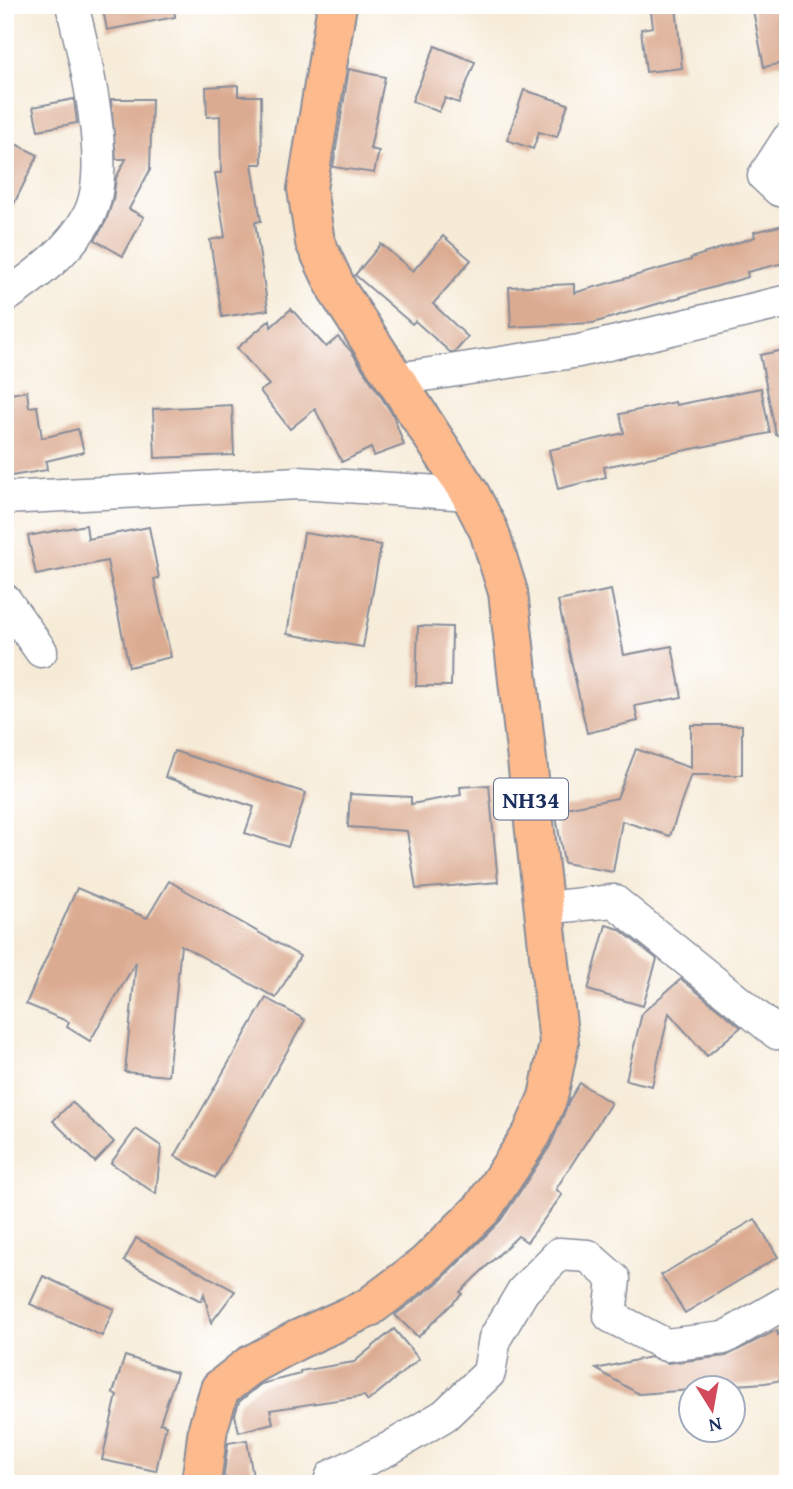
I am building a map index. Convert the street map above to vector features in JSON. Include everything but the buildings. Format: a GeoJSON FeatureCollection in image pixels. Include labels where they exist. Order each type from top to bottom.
{"type":"FeatureCollection","features":[{"type":"Feature","properties":{"kind":"highway","name":"NH34"},"geometry":{"type":"LineString","coordinates":[[201,1484],[208,1429],[220,1389],[249,1366],[285,1346],[368,1308],[425,1265],[483,1208],[532,1134],[548,1097],[559,1043],[508,592],[489,531],[470,494],[398,379],[339,293],[315,242],[307,190],[337,5]]}},
{"type":"Feature","properties":{"kind":"street"},"geometry":{"type":"LineString","coordinates":[[5,296],[29,281],[69,244],[90,214],[99,160],[90,75],[72,5]]}},
{"type":"Feature","properties":{"kind":"street"},"geometry":{"type":"LineString","coordinates":[[788,139],[764,176],[779,190],[788,192]]}},
{"type":"Feature","properties":{"kind":"street"},"geometry":{"type":"LineString","coordinates":[[398,379],[579,351],[788,301]]}},
{"type":"Feature","properties":{"kind":"street"},"geometry":{"type":"LineString","coordinates":[[5,498],[298,483],[470,494]]}},
{"type":"Feature","properties":{"kind":"street"},"geometry":{"type":"LineString","coordinates":[[5,600],[41,651]]}},
{"type":"Feature","properties":{"kind":"street"},"geometry":{"type":"LineString","coordinates":[[543,908],[614,901],[777,1033],[788,1030]]}},
{"type":"Feature","properties":{"kind":"street"},"geometry":{"type":"LineString","coordinates":[[329,1484],[332,1476],[445,1415],[489,1373],[495,1338],[523,1291],[559,1254],[588,1256],[614,1279],[610,1317],[666,1345],[724,1338],[788,1301]]}}]}
